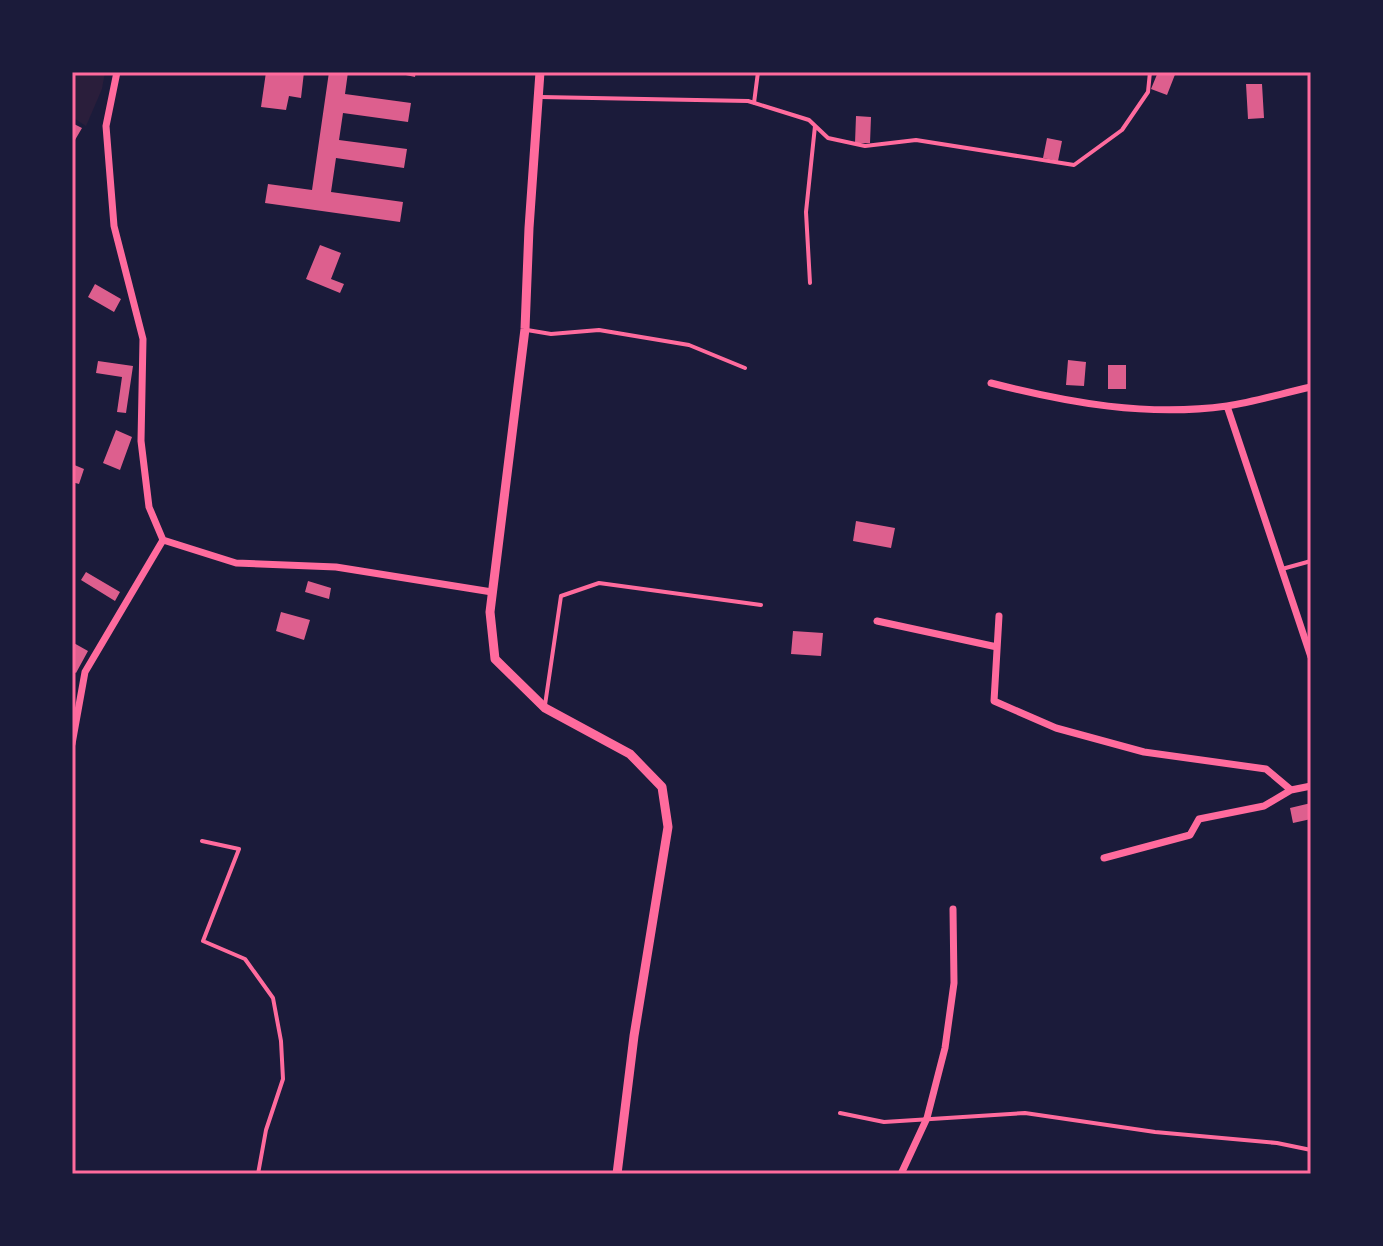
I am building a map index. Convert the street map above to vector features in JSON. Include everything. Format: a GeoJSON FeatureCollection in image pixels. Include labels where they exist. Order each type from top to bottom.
{"type":"FeatureCollection","features":[{"type":"Feature","properties":{"kind":"street"},"geometry":{"type":"LineString","coordinates":[[117,72],[106,126],[114,226],[143,339],[141,441],[149,507],[163,540],[236,563],[336,567],[492,592]]}},
{"type":"Feature","properties":{"kind":"street"},"geometry":{"type":"LineString","coordinates":[[540,72],[525,329],[490,612],[495,659],[545,708],[630,754],[662,787],[668,827],[634,1036],[617,1174]]}},
{"type":"Feature","properties":{"kind":"street"},"geometry":{"type":"LineString","coordinates":[[991,383],[1056,400],[1115,409],[1227,406],[1311,387]]}},
{"type":"Feature","properties":{"kind":"street"},"geometry":{"type":"LineString","coordinates":[[1227,406],[1311,657]]}},
{"type":"Feature","properties":{"kind":"street"},"geometry":{"type":"LineString","coordinates":[[72,744],[85,672],[163,540]]}},
{"type":"Feature","properties":{"kind":"street"},"geometry":{"type":"LineString","coordinates":[[999,616],[994,701],[1056,728],[1144,752],[1266,769],[1291,790]]}},
{"type":"Feature","properties":{"kind":"street"},"geometry":{"type":"LineString","coordinates":[[877,621],[997,647]]}},
{"type":"Feature","properties":{"kind":"street"},"geometry":{"type":"LineString","coordinates":[[1104,858],[1190,835],[1199,819],[1264,806],[1291,790],[1311,786]]}},
{"type":"Feature","properties":{"kind":"street"},"geometry":{"type":"LineString","coordinates":[[901,1174],[927,1118],[945,1048],[954,983],[953,909]]}},
{"type":"Feature","properties":{"kind":"lane"},"geometry":{"type":"LineString","coordinates":[[754,103],[758,72]]}},
{"type":"Feature","properties":{"kind":"lane"},"geometry":{"type":"LineString","coordinates":[[538,96],[754,103],[809,120],[828,138],[865,146],[916,140],[1074,165],[1122,130],[1148,92],[1150,72]]}},
{"type":"Feature","properties":{"kind":"lane"},"geometry":{"type":"LineString","coordinates":[[810,283],[806,212],[815,126]]}},
{"type":"Feature","properties":{"kind":"lane"},"geometry":{"type":"LineString","coordinates":[[525,329],[551,334],[599,330],[689,345],[745,368]]}},
{"type":"Feature","properties":{"kind":"lane"},"geometry":{"type":"LineString","coordinates":[[1282,569],[1311,561]]}},
{"type":"Feature","properties":{"kind":"lane"},"geometry":{"type":"LineString","coordinates":[[545,708],[561,596],[599,583],[761,605]]}},
{"type":"Feature","properties":{"kind":"lane"},"geometry":{"type":"LineString","coordinates":[[202,841],[239,849],[203,941],[245,959],[273,998],[281,1041],[283,1079],[266,1130],[258,1174]]}},
{"type":"Feature","properties":{"kind":"lane"},"geometry":{"type":"LineString","coordinates":[[840,1113],[884,1122],[1025,1113],[1155,1132],[1277,1143],[1311,1150]]}},
{"type":"Feature","properties":{"kind":"shaded area"},"geometry":{"type":"Polygon","coordinates":[[[72,72],[105,72],[102,89],[86,126],[72,117],[72,72]]]}},
{"type":"Feature","properties":{"kind":"building"},"geometry":{"type":"Polygon","coordinates":[[[266,72],[304,72],[301,98],[289,96],[286,110],[261,107],[266,72]]]}},
{"type":"Feature","properties":{"kind":"building"},"geometry":{"type":"Polygon","coordinates":[[[329,72],[348,72],[345,94],[411,103],[408,122],[343,113],[339,140],[407,149],[404,168],[336,158],[331,192],[403,202],[400,222],[265,203],[268,184],[312,190],[329,72]]]}},
{"type":"Feature","properties":{"kind":"building"},"geometry":{"type":"Polygon","coordinates":[[[392,72],[416,72],[415,77],[392,72]]]}},
{"type":"Feature","properties":{"kind":"building"},"geometry":{"type":"Polygon","coordinates":[[[1158,72],[1176,72],[1167,95],[1151,89],[1158,72]]]}},
{"type":"Feature","properties":{"kind":"building"},"geometry":{"type":"Polygon","coordinates":[[[1246,84],[1262,84],[1264,118],[1248,119],[1246,84]]]}},
{"type":"Feature","properties":{"kind":"building"},"geometry":{"type":"Polygon","coordinates":[[[856,116],[871,117],[870,143],[855,143],[856,116]]]}},
{"type":"Feature","properties":{"kind":"building"},"geometry":{"type":"Polygon","coordinates":[[[72,123],[82,128],[75,140],[72,139],[72,123]]]}},
{"type":"Feature","properties":{"kind":"building"},"geometry":{"type":"Polygon","coordinates":[[[1047,138],[1062,141],[1058,161],[1043,158],[1047,138]]]}},
{"type":"Feature","properties":{"kind":"building"},"geometry":{"type":"Polygon","coordinates":[[[320,245],[341,253],[331,279],[344,284],[340,293],[306,279],[320,245]]]}},
{"type":"Feature","properties":{"kind":"building"},"geometry":{"type":"Polygon","coordinates":[[[95,284],[121,299],[114,312],[88,297],[95,284]]]}},
{"type":"Feature","properties":{"kind":"building"},"geometry":{"type":"Polygon","coordinates":[[[1068,360],[1086,362],[1084,386],[1066,385],[1068,360]]]}},
{"type":"Feature","properties":{"kind":"building"},"geometry":{"type":"Polygon","coordinates":[[[98,361],[133,366],[126,413],[117,412],[122,377],[96,373],[98,361]]]}},
{"type":"Feature","properties":{"kind":"building"},"geometry":{"type":"Polygon","coordinates":[[[1108,365],[1126,365],[1126,389],[1108,389],[1108,365]]]}},
{"type":"Feature","properties":{"kind":"building"},"geometry":{"type":"Polygon","coordinates":[[[116,430],[132,437],[120,470],[103,463],[116,430]]]}},
{"type":"Feature","properties":{"kind":"building"},"geometry":{"type":"Polygon","coordinates":[[[72,464],[84,469],[79,484],[72,482],[72,464]]]}},
{"type":"Feature","properties":{"kind":"building"},"geometry":{"type":"Polygon","coordinates":[[[856,521],[895,528],[891,548],[853,541],[856,521]]]}},
{"type":"Feature","properties":{"kind":"building"},"geometry":{"type":"Polygon","coordinates":[[[86,572],[120,592],[115,601],[81,580],[86,572]]]}},
{"type":"Feature","properties":{"kind":"building"},"geometry":{"type":"Polygon","coordinates":[[[308,581],[331,588],[329,599],[305,592],[308,581]]]}},
{"type":"Feature","properties":{"kind":"building"},"geometry":{"type":"Polygon","coordinates":[[[281,612],[310,620],[304,640],[276,631],[281,612]]]}},
{"type":"Feature","properties":{"kind":"building"},"geometry":{"type":"Polygon","coordinates":[[[793,631],[823,633],[821,656],[791,654],[793,631]]]}},
{"type":"Feature","properties":{"kind":"building"},"geometry":{"type":"Polygon","coordinates":[[[72,642],[88,651],[76,673],[72,671],[72,642]]]}},
{"type":"Feature","properties":{"kind":"building"},"geometry":{"type":"Polygon","coordinates":[[[1311,803],[1311,819],[1293,823],[1290,808],[1311,803]]]}}]}
